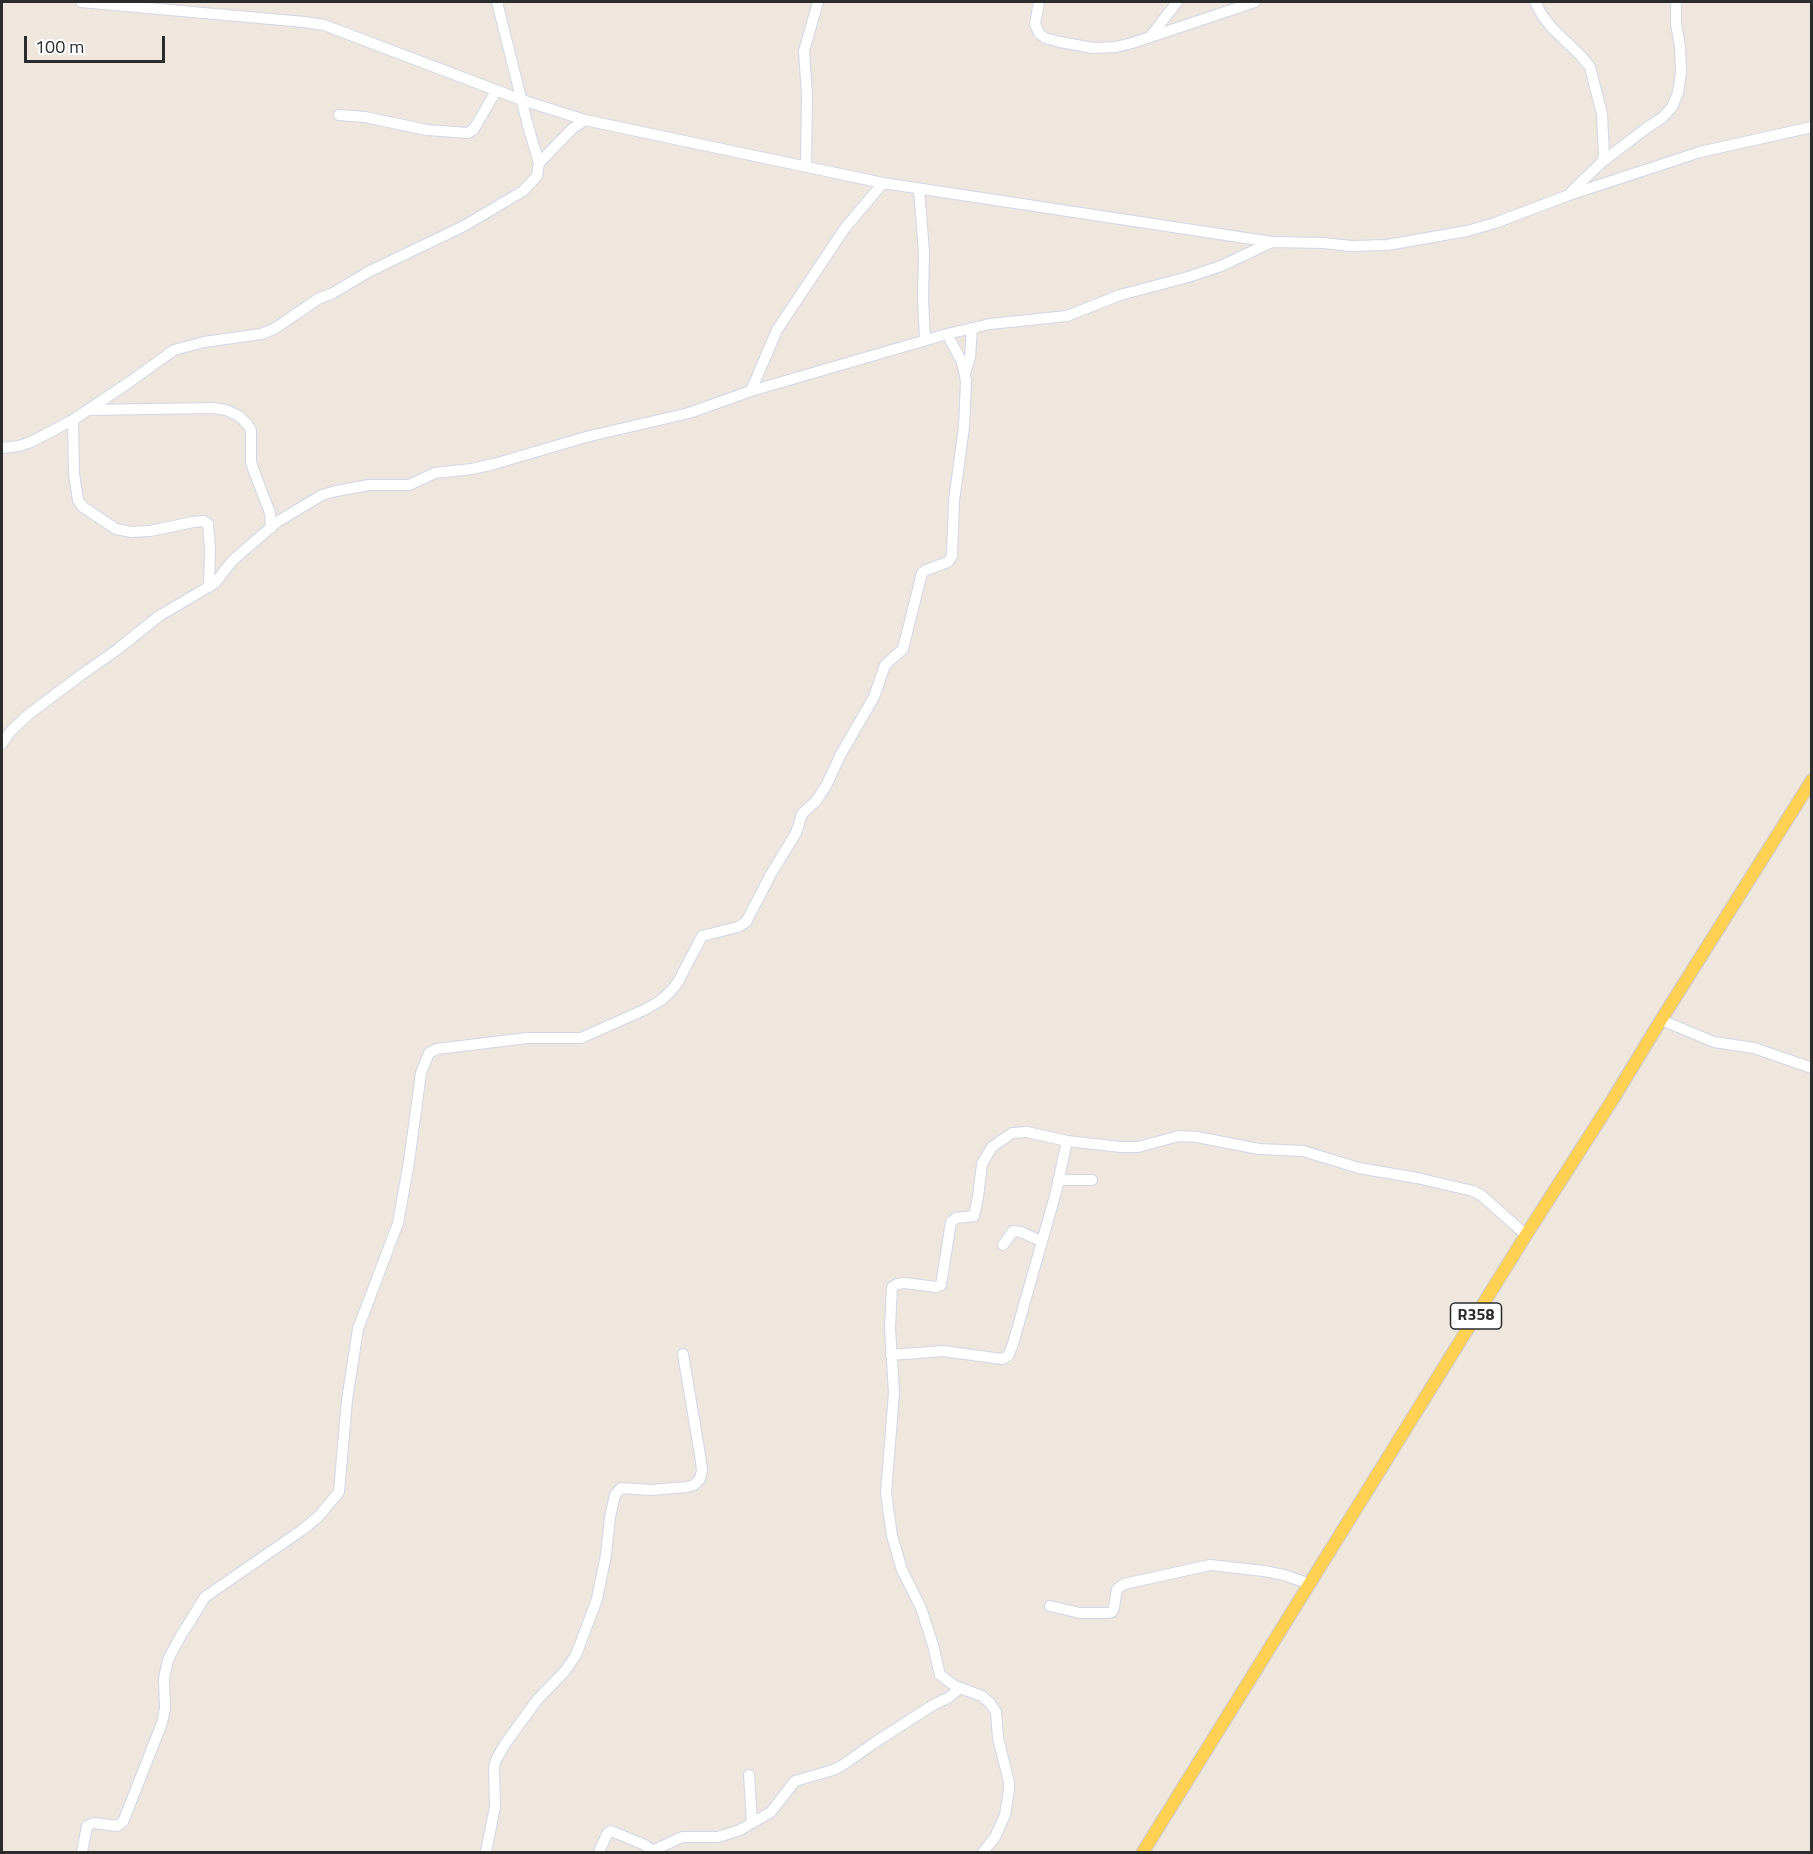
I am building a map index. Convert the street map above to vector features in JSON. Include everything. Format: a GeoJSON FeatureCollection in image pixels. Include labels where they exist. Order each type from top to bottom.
{"type":"FeatureCollection","features":[{"type":"Feature","properties":{"kind":"main road","name":"R358"},"geometry":{"type":"LineString","coordinates":[[1143,1852],[1812,780]]}},
{"type":"Feature","properties":{"kind":"street"},"geometry":{"type":"LineString","coordinates":[[81,2],[304,22],[324,26],[496,91],[585,120],[883,183],[1272,242],[1372,246],[1411,242],[1467,231],[1700,152],[1812,127]]}},
{"type":"Feature","properties":{"kind":"street"},"geometry":{"type":"LineString","coordinates":[[2,448],[31,442],[73,420],[174,350],[204,342],[261,334],[274,329],[318,299],[464,226],[523,191],[537,176],[539,163],[497,2]]}},
{"type":"Feature","properties":{"kind":"street"},"geometry":{"type":"LineString","coordinates":[[806,167],[807,95],[804,51],[818,2]]}},
{"type":"Feature","properties":{"kind":"street"},"geometry":{"type":"LineString","coordinates":[[1039,2],[1035,24],[1039,33],[1045,38],[1093,48],[1116,47],[1255,2]]}},
{"type":"Feature","properties":{"kind":"street"},"geometry":{"type":"LineString","coordinates":[[1150,37],[1177,2]]}},
{"type":"Feature","properties":{"kind":"street"},"geometry":{"type":"LineString","coordinates":[[1535,2],[1552,28],[1581,56],[1592,72],[1602,114],[1604,155],[1602,162]]}},
{"type":"Feature","properties":{"kind":"street"},"geometry":{"type":"LineString","coordinates":[[1569,195],[1602,162],[1662,118],[1672,107],[1678,93],[1681,72],[1676,2]]}},
{"type":"Feature","properties":{"kind":"street"},"geometry":{"type":"LineString","coordinates":[[339,115],[468,133],[474,129],[496,91]]}},
{"type":"Feature","properties":{"kind":"street"},"geometry":{"type":"LineString","coordinates":[[539,163],[572,129],[585,120]]}},
{"type":"Feature","properties":{"kind":"street"},"geometry":{"type":"LineString","coordinates":[[751,392],[777,330],[845,228],[883,183]]}},
{"type":"Feature","properties":{"kind":"street"},"geometry":{"type":"LineString","coordinates":[[919,189],[924,252],[925,340]]}},
{"type":"Feature","properties":{"kind":"street"},"geometry":{"type":"LineString","coordinates":[[2,744],[19,722],[51,697],[118,649],[159,616],[218,580],[232,561],[286,515],[336,490],[369,485],[409,485],[435,473],[494,464],[586,437],[689,413],[751,392],[947,334],[990,324],[1068,316],[1120,295],[1221,266],[1272,242]]}},
{"type":"Feature","properties":{"kind":"street"},"geometry":{"type":"LineString","coordinates":[[965,373],[970,358],[972,328]]}},
{"type":"Feature","properties":{"kind":"street"},"geometry":{"type":"LineString","coordinates":[[82,1852],[86,1829],[90,1825],[96,1823],[117,1827],[123,1822],[162,1723],[165,1709],[164,1678],[168,1660],[205,1597],[302,1530],[318,1517],[339,1492],[349,1390],[358,1329],[398,1223],[421,1073],[429,1053],[437,1049],[527,1038],[576,1039],[586,1037],[644,1010],[665,997],[678,982],[702,936],[738,927],[746,922],[793,838],[802,814],[820,796],[874,697],[885,665],[903,649],[922,573],[948,562],[952,556],[954,501],[964,426],[965,373],[962,362],[947,334]]}},
{"type":"Feature","properties":{"kind":"street"},"geometry":{"type":"LineString","coordinates":[[89,410],[213,408],[226,410],[239,416],[251,430],[252,468],[268,505],[271,528]]}},
{"type":"Feature","properties":{"kind":"street"},"geometry":{"type":"LineString","coordinates":[[73,420],[74,474],[78,500],[83,507],[116,529],[131,532],[150,531],[204,521],[208,524],[210,549],[209,587]]}},
{"type":"Feature","properties":{"kind":"street"},"geometry":{"type":"LineString","coordinates":[[1661,1020],[1719,1043],[1754,1048],[1812,1068]]}},
{"type":"Feature","properties":{"kind":"street"},"geometry":{"type":"LineString","coordinates":[[983,1852],[995,1837],[1005,1815],[1009,1782],[998,1738],[996,1715],[994,1708],[981,1696],[959,1689],[940,1675],[921,1608],[904,1576],[892,1536],[886,1493],[894,1393],[890,1328],[892,1287],[905,1283],[936,1287],[941,1285],[951,1222],[956,1218],[971,1217],[975,1214],[981,1168],[987,1154],[999,1141],[1014,1132],[1031,1132],[1067,1141],[1121,1147],[1188,1137],[1259,1149],[1303,1150],[1359,1168],[1473,1191],[1481,1195],[1526,1235]]}},
{"type":"Feature","properties":{"kind":"street"},"geometry":{"type":"LineString","coordinates":[[891,1354],[951,1351],[1005,1359],[1013,1344],[1067,1141]]}},
{"type":"Feature","properties":{"kind":"street"},"geometry":{"type":"LineString","coordinates":[[1058,1180],[1092,1180]]}},
{"type":"Feature","properties":{"kind":"street"},"geometry":{"type":"LineString","coordinates":[[1003,1245],[1013,1230],[1041,1241]]}},
{"type":"Feature","properties":{"kind":"street"},"geometry":{"type":"LineString","coordinates":[[486,1852],[495,1807],[496,1760],[537,1700],[565,1671],[576,1655],[597,1599],[615,1495],[621,1488],[651,1490],[687,1487],[694,1485],[700,1479],[702,1470],[700,1455],[683,1354]]}},
{"type":"Feature","properties":{"kind":"street"},"geometry":{"type":"LineString","coordinates":[[1050,1606],[1080,1613],[1108,1614],[1113,1610],[1117,1589],[1124,1584],[1210,1565],[1264,1571],[1310,1584]]}},
{"type":"Feature","properties":{"kind":"street"},"geometry":{"type":"LineString","coordinates":[[599,1852],[607,1834],[611,1831],[645,1845],[651,1852],[682,1837],[718,1837],[740,1830],[771,1812],[795,1781],[843,1765],[959,1689]]}},
{"type":"Feature","properties":{"kind":"street"},"geometry":{"type":"LineString","coordinates":[[749,1775],[752,1823]]}}]}
